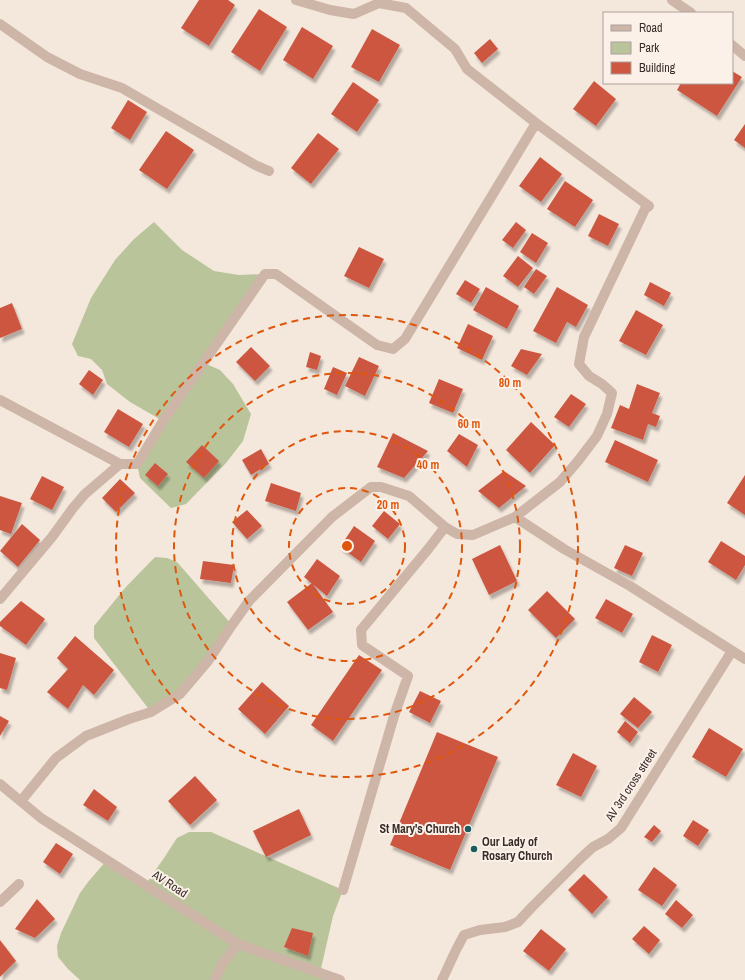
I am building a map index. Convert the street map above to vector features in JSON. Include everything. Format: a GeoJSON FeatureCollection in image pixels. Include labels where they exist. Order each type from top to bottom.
{"type":"FeatureCollection","features":[{"type":"Feature","properties":{"kind":"street"},"geometry":{"type":"LineString","coordinates":[[21,801],[56,758],[86,736],[151,712],[180,694],[208,661],[249,601],[332,518],[371,487],[381,487],[408,496],[445,527],[457,534],[473,535],[515,517],[560,482],[578,462],[597,436],[608,414],[612,393],[602,384],[589,376],[579,364],[584,337],[645,209],[649,206],[536,123],[467,69],[455,48],[406,8],[379,3],[354,14],[330,10],[296,0]]}},
{"type":"Feature","properties":{"kind":"street"},"geometry":{"type":"LineString","coordinates":[[672,0],[690,12]]}},
{"type":"Feature","properties":{"kind":"street"},"geometry":{"type":"LineString","coordinates":[[0,24],[47,57],[80,74],[122,88],[255,165],[269,171]]}},
{"type":"Feature","properties":{"kind":"street"},"geometry":{"type":"LineString","coordinates":[[733,46],[745,56]]}},
{"type":"Feature","properties":{"kind":"street"},"geometry":{"type":"LineString","coordinates":[[0,400],[120,464],[137,464],[163,421],[265,274],[276,274],[377,345],[393,349],[406,339],[536,123]]}},
{"type":"Feature","properties":{"kind":"street"},"geometry":{"type":"LineString","coordinates":[[0,599],[52,537],[85,494],[120,464]]}},
{"type":"Feature","properties":{"kind":"street"},"geometry":{"type":"LineString","coordinates":[[515,517],[564,549],[630,586],[745,659]]}},
{"type":"Feature","properties":{"kind":"street"},"geometry":{"type":"LineString","coordinates":[[343,890],[394,716],[408,676],[362,645],[361,630],[430,548],[445,527]]}},
{"type":"Feature","properties":{"kind":"street","name":"AV 3rd cross street"},"geometry":{"type":"LineString","coordinates":[[442,980],[464,936],[480,930],[505,927],[518,922],[593,847],[608,840],[621,828],[732,651]]}},
{"type":"Feature","properties":{"kind":"street","name":"AV Road"},"geometry":{"type":"LineString","coordinates":[[0,784],[41,818],[238,944],[340,980]]}},
{"type":"Feature","properties":{"kind":"street"},"geometry":{"type":"LineString","coordinates":[[0,902],[19,884]]}},
{"type":"Feature","properties":{"kind":"street"},"geometry":{"type":"LineString","coordinates":[[215,980],[222,964],[238,944]]}},
{"type":"Feature","properties":{"kind":"green space"},"geometry":{"type":"Polygon","coordinates":[[[154,222],[182,250],[214,271],[239,275],[265,274],[204,363],[220,370],[233,384],[251,414],[243,441],[226,463],[186,504],[171,508],[140,478],[137,464],[163,421],[130,402],[107,384],[102,370],[91,359],[78,356],[72,344],[91,298],[115,260],[134,239],[154,222]]]}},
{"type":"Feature","properties":{"kind":"green space"},"geometry":{"type":"Polygon","coordinates":[[[155,557],[167,558],[177,562],[232,625],[195,676],[151,712],[94,638],[94,626],[125,588],[155,557]]]}},
{"type":"Feature","properties":{"kind":"green space"},"geometry":{"type":"Polygon","coordinates":[[[189,832],[211,832],[343,890],[333,916],[320,973],[340,980],[80,980],[68,969],[58,957],[57,946],[61,933],[80,893],[107,860],[146,884],[177,838],[189,832]]]}},
{"type":"Feature","properties":{"kind":"building"},"geometry":{"type":"Polygon","coordinates":[[[199,0],[228,0],[235,5],[209,46],[181,28],[199,0]]]}},
{"type":"Feature","properties":{"kind":"building"},"geometry":{"type":"Polygon","coordinates":[[[259,9],[287,27],[260,71],[231,52],[259,9]]]}},
{"type":"Feature","properties":{"kind":"building"},"geometry":{"type":"Polygon","coordinates":[[[302,27],[333,46],[313,79],[283,60],[302,27]]]}},
{"type":"Feature","properties":{"kind":"building"},"geometry":{"type":"Polygon","coordinates":[[[372,29],[400,45],[379,82],[351,67],[372,29]]]}},
{"type":"Feature","properties":{"kind":"building"},"geometry":{"type":"Polygon","coordinates":[[[490,39],[498,49],[482,63],[474,53],[490,39]]]}},
{"type":"Feature","properties":{"kind":"building"},"geometry":{"type":"Polygon","coordinates":[[[733,72],[742,77],[717,116],[677,90],[680,84],[733,84],[733,72]]]}},
{"type":"Feature","properties":{"kind":"building"},"geometry":{"type":"Polygon","coordinates":[[[594,81],[616,99],[596,126],[573,109],[594,81]]]}},
{"type":"Feature","properties":{"kind":"building"},"geometry":{"type":"Polygon","coordinates":[[[353,82],[379,100],[357,132],[331,114],[353,82]]]}},
{"type":"Feature","properties":{"kind":"building"},"geometry":{"type":"Polygon","coordinates":[[[128,100],[147,112],[130,140],[111,128],[128,100]]]}},
{"type":"Feature","properties":{"kind":"building"},"geometry":{"type":"Polygon","coordinates":[[[745,124],[745,148],[734,140],[745,124]]]}},
{"type":"Feature","properties":{"kind":"building"},"geometry":{"type":"Polygon","coordinates":[[[166,131],[194,150],[167,189],[139,170],[166,131]]]}},
{"type":"Feature","properties":{"kind":"building"},"geometry":{"type":"Polygon","coordinates":[[[318,133],[339,149],[311,184],[291,168],[318,133]]]}},
{"type":"Feature","properties":{"kind":"building"},"geometry":{"type":"Polygon","coordinates":[[[540,157],[562,174],[541,202],[519,186],[540,157]]]}},
{"type":"Feature","properties":{"kind":"building"},"geometry":{"type":"Polygon","coordinates":[[[565,181],[593,200],[575,227],[547,209],[565,181]]]}},
{"type":"Feature","properties":{"kind":"building"},"geometry":{"type":"Polygon","coordinates":[[[599,214],[619,224],[608,246],[588,236],[599,214]]]}},
{"type":"Feature","properties":{"kind":"building"},"geometry":{"type":"Polygon","coordinates":[[[516,222],[526,230],[513,248],[502,240],[516,222]]]}},
{"type":"Feature","properties":{"kind":"building"},"geometry":{"type":"Polygon","coordinates":[[[532,233],[548,243],[536,263],[520,252],[532,233]]]}},
{"type":"Feature","properties":{"kind":"building"},"geometry":{"type":"Polygon","coordinates":[[[359,247],[384,259],[369,288],[344,276],[359,247]]]}},
{"type":"Feature","properties":{"kind":"building"},"geometry":{"type":"Polygon","coordinates":[[[518,256],[533,268],[518,287],[503,276],[518,256]]]}},
{"type":"Feature","properties":{"kind":"building"},"geometry":{"type":"Polygon","coordinates":[[[536,269],[547,276],[534,294],[524,287],[536,269]]]}},
{"type":"Feature","properties":{"kind":"building"},"geometry":{"type":"Polygon","coordinates":[[[465,280],[480,289],[471,303],[456,294],[465,280]]]}},
{"type":"Feature","properties":{"kind":"building"},"geometry":{"type":"Polygon","coordinates":[[[650,282],[671,293],[664,306],[644,295],[650,282]]]}},
{"type":"Feature","properties":{"kind":"building"},"geometry":{"type":"Polygon","coordinates":[[[486,287],[519,306],[507,329],[473,310],[486,287]]]}},
{"type":"Feature","properties":{"kind":"building"},"geometry":{"type":"Polygon","coordinates":[[[557,287],[588,305],[576,327],[567,322],[556,343],[533,331],[557,287]]]}},
{"type":"Feature","properties":{"kind":"building"},"geometry":{"type":"Polygon","coordinates":[[[12,303],[22,329],[0,338],[0,308],[12,303]]]}},
{"type":"Feature","properties":{"kind":"building"},"geometry":{"type":"Polygon","coordinates":[[[636,310],[663,325],[646,355],[619,341],[636,310]]]}},
{"type":"Feature","properties":{"kind":"building"},"geometry":{"type":"Polygon","coordinates":[[[468,324],[493,336],[482,360],[457,348],[468,324]]]}},
{"type":"Feature","properties":{"kind":"building"},"geometry":{"type":"Polygon","coordinates":[[[251,347],[270,366],[255,381],[236,362],[251,347]]]}},
{"type":"Feature","properties":{"kind":"building"},"geometry":{"type":"Polygon","coordinates":[[[521,349],[542,354],[527,375],[511,366],[521,349]]]}},
{"type":"Feature","properties":{"kind":"building"},"geometry":{"type":"Polygon","coordinates":[[[310,352],[321,356],[317,370],[306,367],[310,352]]]}},
{"type":"Feature","properties":{"kind":"building"},"geometry":{"type":"Polygon","coordinates":[[[359,357],[379,366],[365,396],[345,386],[359,357]]]}},
{"type":"Feature","properties":{"kind":"building"},"geometry":{"type":"Polygon","coordinates":[[[333,367],[347,373],[337,395],[324,389],[333,367]]]}},
{"type":"Feature","properties":{"kind":"building"},"geometry":{"type":"Polygon","coordinates":[[[89,370],[103,380],[93,395],[79,384],[89,370]]]}},
{"type":"Feature","properties":{"kind":"building"},"geometry":{"type":"Polygon","coordinates":[[[439,379],[463,389],[453,413],[429,403],[439,379]]]}},
{"type":"Feature","properties":{"kind":"building"},"geometry":{"type":"Polygon","coordinates":[[[637,384],[660,393],[652,413],[660,416],[656,427],[648,424],[643,440],[611,428],[620,405],[629,409],[637,384]]]}},
{"type":"Feature","properties":{"kind":"building"},"geometry":{"type":"Polygon","coordinates":[[[571,394],[586,404],[569,427],[554,417],[571,394]]]}},
{"type":"Feature","properties":{"kind":"building"},"geometry":{"type":"Polygon","coordinates":[[[118,409],[143,424],[129,447],[104,432],[118,409]]]}},
{"type":"Feature","properties":{"kind":"building"},"geometry":{"type":"Polygon","coordinates":[[[531,422],[555,445],[530,473],[506,450],[531,422]]]}},
{"type":"Feature","properties":{"kind":"building"},"geometry":{"type":"Polygon","coordinates":[[[393,433],[428,451],[404,478],[377,467],[393,433]]]}},
{"type":"Feature","properties":{"kind":"building"},"geometry":{"type":"Polygon","coordinates":[[[459,434],[478,445],[467,467],[447,451],[459,434]]]}},
{"type":"Feature","properties":{"kind":"building"},"geometry":{"type":"Polygon","coordinates":[[[615,440],[658,460],[648,482],[605,462],[615,440]]]}},
{"type":"Feature","properties":{"kind":"building"},"geometry":{"type":"Polygon","coordinates":[[[202,445],[219,461],[204,478],[186,462],[202,445]]]}},
{"type":"Feature","properties":{"kind":"building"},"geometry":{"type":"Polygon","coordinates":[[[261,449],[269,464],[251,475],[242,460],[261,449]]]}},
{"type":"Feature","properties":{"kind":"building"},"geometry":{"type":"Polygon","coordinates":[[[155,463],[168,474],[158,486],[145,475],[155,463]]]}},
{"type":"Feature","properties":{"kind":"building"},"geometry":{"type":"Polygon","coordinates":[[[504,471],[526,486],[499,508],[478,491],[504,471]]]}},
{"type":"Feature","properties":{"kind":"building"},"geometry":{"type":"Polygon","coordinates":[[[745,475],[745,515],[727,503],[745,475]]]}},
{"type":"Feature","properties":{"kind":"building"},"geometry":{"type":"Polygon","coordinates":[[[42,476],[64,487],[52,510],[30,499],[42,476]]]}},
{"type":"Feature","properties":{"kind":"building"},"geometry":{"type":"Polygon","coordinates":[[[120,479],[135,493],[116,512],[102,498],[120,479]]]}},
{"type":"Feature","properties":{"kind":"building"},"geometry":{"type":"Polygon","coordinates":[[[271,483],[301,493],[296,511],[265,501],[271,483]]]}},
{"type":"Feature","properties":{"kind":"building"},"geometry":{"type":"Polygon","coordinates":[[[0,496],[22,503],[11,534],[0,530],[0,496]]]}},
{"type":"Feature","properties":{"kind":"building"},"geometry":{"type":"Polygon","coordinates":[[[247,510],[262,526],[247,539],[232,522],[247,510]]]}},
{"type":"Feature","properties":{"kind":"building"},"geometry":{"type":"Polygon","coordinates":[[[384,511],[400,524],[388,539],[372,526],[384,511]]]}},
{"type":"Feature","properties":{"kind":"building"},"geometry":{"type":"Polygon","coordinates":[[[22,524],[40,540],[18,567],[0,551],[22,524]]]}},
{"type":"Feature","properties":{"kind":"building"},"geometry":{"type":"Polygon","coordinates":[[[354,526],[375,541],[361,562],[340,547],[354,526]]]}},
{"type":"Feature","properties":{"kind":"building"},"geometry":{"type":"Polygon","coordinates":[[[721,541],[745,556],[745,565],[736,580],[708,562],[721,541]]]}},
{"type":"Feature","properties":{"kind":"building"},"geometry":{"type":"Polygon","coordinates":[[[500,545],[517,581],[489,595],[472,559],[500,545]]]}},
{"type":"Feature","properties":{"kind":"building"},"geometry":{"type":"Polygon","coordinates":[[[625,545],[643,553],[632,576],[614,568],[625,545]]]}},
{"type":"Feature","properties":{"kind":"building"},"geometry":{"type":"Polygon","coordinates":[[[317,559],[340,576],[327,596],[304,577],[317,559]]]}},
{"type":"Feature","properties":{"kind":"building"},"geometry":{"type":"Polygon","coordinates":[[[203,561],[234,565],[231,583],[200,579],[203,561]]]}},
{"type":"Feature","properties":{"kind":"building"},"geometry":{"type":"Polygon","coordinates":[[[312,583],[333,612],[308,630],[287,602],[312,583]]]}},
{"type":"Feature","properties":{"kind":"building"},"geometry":{"type":"Polygon","coordinates":[[[547,591],[575,619],[556,638],[528,610],[547,591]]]}},
{"type":"Feature","properties":{"kind":"building"},"geometry":{"type":"Polygon","coordinates":[[[606,599],[633,614],[622,633],[595,618],[606,599]]]}},
{"type":"Feature","properties":{"kind":"building"},"geometry":{"type":"Polygon","coordinates":[[[21,601],[45,619],[26,645],[0,626],[0,622],[21,601]]]}},
{"type":"Feature","properties":{"kind":"building"},"geometry":{"type":"Polygon","coordinates":[[[652,635],[672,645],[658,672],[639,662],[652,635]]]}},
{"type":"Feature","properties":{"kind":"building"},"geometry":{"type":"Polygon","coordinates":[[[75,636],[114,670],[94,695],[83,685],[68,709],[47,692],[68,669],[57,658],[75,636]]]}},
{"type":"Feature","properties":{"kind":"building"},"geometry":{"type":"Polygon","coordinates":[[[0,653],[16,658],[7,690],[0,688],[0,653]]]}},
{"type":"Feature","properties":{"kind":"building"},"geometry":{"type":"Polygon","coordinates":[[[359,655],[382,670],[333,741],[311,725],[359,655]]]}},
{"type":"Feature","properties":{"kind":"building"},"geometry":{"type":"Polygon","coordinates":[[[262,682],[289,706],[265,734],[238,709],[262,682]]]}},
{"type":"Feature","properties":{"kind":"building"},"geometry":{"type":"Polygon","coordinates":[[[420,691],[441,701],[430,723],[409,712],[420,691]]]}},
{"type":"Feature","properties":{"kind":"building"},"geometry":{"type":"Polygon","coordinates":[[[634,697],[652,712],[638,728],[620,714],[634,697]]]}},
{"type":"Feature","properties":{"kind":"building"},"geometry":{"type":"Polygon","coordinates":[[[0,716],[9,721],[0,736],[0,716]]]}},
{"type":"Feature","properties":{"kind":"building"},"geometry":{"type":"Polygon","coordinates":[[[625,721],[638,732],[630,743],[617,732],[625,721]]]}},
{"type":"Feature","properties":{"kind":"building"},"geometry":{"type":"Polygon","coordinates":[[[709,728],[743,749],[726,777],[692,757],[709,728]]]}},
{"type":"Feature","properties":{"kind":"building"},"geometry":{"type":"Polygon","coordinates":[[[437,732],[498,757],[450,870],[390,845],[437,732]]]}},
{"type":"Feature","properties":{"kind":"building"},"geometry":{"type":"Polygon","coordinates":[[[573,753],[597,766],[581,797],[556,785],[573,753]]]}},
{"type":"Feature","properties":{"kind":"building"},"geometry":{"type":"Polygon","coordinates":[[[195,776],[217,800],[190,825],[168,801],[195,776]]]}},
{"type":"Feature","properties":{"kind":"building"},"geometry":{"type":"Polygon","coordinates":[[[94,789],[117,807],[108,821],[83,805],[94,789]]]}},
{"type":"Feature","properties":{"kind":"building"},"geometry":{"type":"Polygon","coordinates":[[[299,809],[311,835],[266,857],[253,831],[299,809]]]}},
{"type":"Feature","properties":{"kind":"building"},"geometry":{"type":"Polygon","coordinates":[[[693,820],[709,830],[698,846],[683,836],[693,820]]]}},
{"type":"Feature","properties":{"kind":"building"},"geometry":{"type":"Polygon","coordinates":[[[654,825],[661,831],[652,842],[644,837],[654,825]]]}},
{"type":"Feature","properties":{"kind":"building"},"geometry":{"type":"Polygon","coordinates":[[[56,843],[73,854],[60,874],[43,862],[56,843]]]}},
{"type":"Feature","properties":{"kind":"building"},"geometry":{"type":"Polygon","coordinates":[[[654,867],[677,885],[662,906],[638,890],[654,867]]]}},
{"type":"Feature","properties":{"kind":"building"},"geometry":{"type":"Polygon","coordinates":[[[584,874],[608,897],[592,914],[568,890],[584,874]]]}},
{"type":"Feature","properties":{"kind":"building"},"geometry":{"type":"Polygon","coordinates":[[[37,899],[55,919],[35,938],[15,929],[37,899]]]}},
{"type":"Feature","properties":{"kind":"building"},"geometry":{"type":"Polygon","coordinates":[[[676,900],[693,915],[682,928],[665,914],[676,900]]]}},
{"type":"Feature","properties":{"kind":"building"},"geometry":{"type":"Polygon","coordinates":[[[644,926],[660,940],[649,954],[632,939],[644,926]]]}},
{"type":"Feature","properties":{"kind":"building"},"geometry":{"type":"Polygon","coordinates":[[[292,928],[313,933],[308,956],[284,947],[292,928]]]}},
{"type":"Feature","properties":{"kind":"building"},"geometry":{"type":"Polygon","coordinates":[[[541,929],[566,949],[549,971],[523,951],[541,929]]]}},
{"type":"Feature","properties":{"kind":"building"},"geometry":{"type":"Polygon","coordinates":[[[0,940],[16,961],[0,977],[0,940]]]}},
{"type":"Feature","properties":{"kind":"place","name":"St Mary's Church"},"geometry":{"type":"Point","coordinates":[468,829]}},
{"type":"Feature","properties":{"kind":"place","name":"Our Lady of Rosary Church"},"geometry":{"type":"Point","coordinates":[474,849]}}]}
